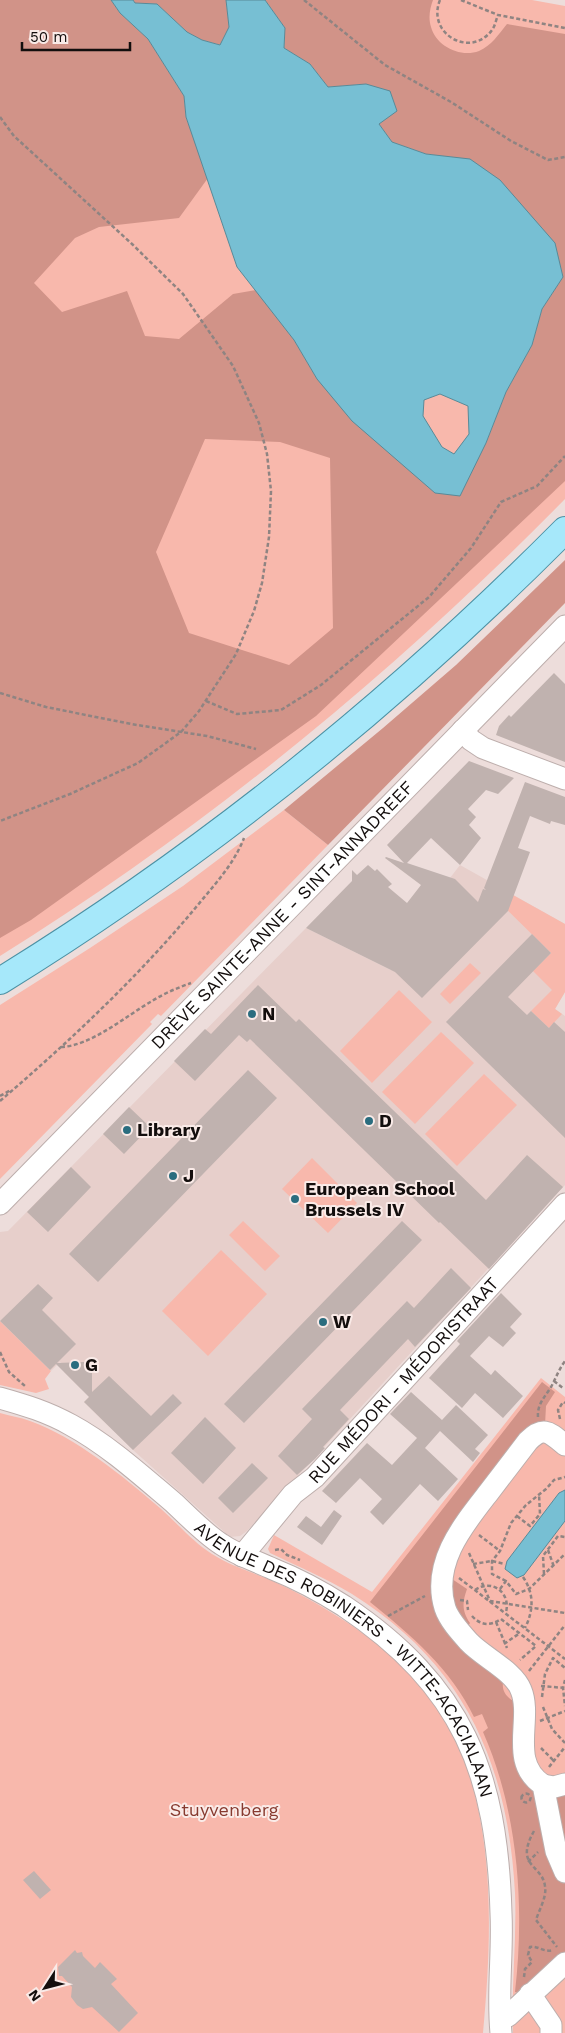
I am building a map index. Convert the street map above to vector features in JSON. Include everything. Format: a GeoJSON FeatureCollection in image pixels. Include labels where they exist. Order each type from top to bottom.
{"type":"FeatureCollection","features":[{"type":"Feature","properties":{"kind":"main road"},"geometry":{"type":"LineString","coordinates":[[0,981],[141,890],[295,775],[438,652],[565,530]]}},
{"type":"Feature","properties":{"kind":"street","name":"DRÈVE SAINTE-ANNE - SINT-ANNADREEF"},"geometry":{"type":"LineString","coordinates":[[0,1204],[565,626]]}},
{"type":"Feature","properties":{"kind":"street"},"geometry":{"type":"LineString","coordinates":[[463,730],[482,748],[565,779]]}},
{"type":"Feature","properties":{"kind":"street","name":"RUE MÉDORI - MÉDORISTRAAT"},"geometry":{"type":"LineString","coordinates":[[242,1556],[294,1494],[315,1477],[565,1204]]}},
{"type":"Feature","properties":{"kind":"street","name":"AVENUE DES ROBINIERS - WITTE-ACACIALAAN"},"geometry":{"type":"LineString","coordinates":[[0,1398],[34,1408],[78,1429],[138,1473],[216,1541],[242,1556],[314,1588],[342,1605],[405,1654],[447,1702],[458,1720],[480,1770],[495,1832],[512,2009],[494,2033]]}},
{"type":"Feature","properties":{"kind":"street"},"geometry":{"type":"LineString","coordinates":[[565,1445],[546,1432],[541,1431],[535,1435],[461,1528],[451,1547],[443,1578],[445,1608],[456,1627],[472,1645],[504,1659],[519,1684],[524,1699],[525,1757],[535,1778],[543,1785],[554,1787],[565,1784]]}},
{"type":"Feature","properties":{"kind":"street"},"geometry":{"type":"LineString","coordinates":[[543,1785],[556,1852],[565,1872]]}},
{"type":"Feature","properties":{"kind":"street"},"geometry":{"type":"LineString","coordinates":[[556,2028],[512,2009],[565,1962]]}},
{"type":"Feature","properties":{"kind":"path"},"geometry":{"type":"LineString","coordinates":[[304,0],[385,65],[450,102],[511,141],[548,160],[565,157]]}},
{"type":"Feature","properties":{"kind":"path"},"geometry":{"type":"LineString","coordinates":[[440,0],[436,9],[437,20],[444,33],[452,39],[463,43],[483,38],[493,29],[498,15]]}},
{"type":"Feature","properties":{"kind":"path"},"geometry":{"type":"LineString","coordinates":[[461,0],[498,15],[565,28]]}},
{"type":"Feature","properties":{"kind":"path"},"geometry":{"type":"LineString","coordinates":[[0,117],[14,136],[132,244],[182,294],[233,366],[259,423],[267,454],[271,491],[269,537],[262,582],[254,611],[236,654],[206,701],[181,732],[138,764],[70,794],[0,821]]}},
{"type":"Feature","properties":{"kind":"path"},"geometry":{"type":"LineString","coordinates":[[206,701],[237,714],[281,710],[322,685],[429,597],[471,548],[501,502],[537,486],[565,456]]}},
{"type":"Feature","properties":{"kind":"path"},"geometry":{"type":"LineString","coordinates":[[0,693],[46,707],[207,736],[256,749]]}},
{"type":"Feature","properties":{"kind":"path"},"geometry":{"type":"LineString","coordinates":[[0,1101],[61,1048],[170,939],[227,869],[245,836]]}},
{"type":"Feature","properties":{"kind":"path"},"geometry":{"type":"LineString","coordinates":[[61,1048],[90,1039],[161,996],[192,982]]}},
{"type":"Feature","properties":{"kind":"path"},"geometry":{"type":"LineString","coordinates":[[0,1096],[14,1088]]}},
{"type":"Feature","properties":{"kind":"path"},"geometry":{"type":"LineString","coordinates":[[0,1352],[9,1372],[30,1390]]}},
{"type":"Feature","properties":{"kind":"path"},"geometry":{"type":"LineString","coordinates":[[542,1398],[565,1361]]}},
{"type":"Feature","properties":{"kind":"path"},"geometry":{"type":"LineString","coordinates":[[554,1381],[564,1387]]}},
{"type":"Feature","properties":{"kind":"path"},"geometry":{"type":"LineString","coordinates":[[560,1420],[558,1410],[563,1402],[565,1403]]}},
{"type":"Feature","properties":{"kind":"path"},"geometry":{"type":"LineString","coordinates":[[565,1477],[554,1480],[517,1516],[506,1533],[500,1551],[492,1560],[492,1574],[506,1580],[516,1594],[529,1589],[565,1554]]}},
{"type":"Feature","properties":{"kind":"path"},"geometry":{"type":"LineString","coordinates":[[517,1516],[530,1526],[540,1514],[539,1494]]}},
{"type":"Feature","properties":{"kind":"path"},"geometry":{"type":"LineString","coordinates":[[461,1528],[500,1551]]}},
{"type":"Feature","properties":{"kind":"path"},"geometry":{"type":"LineString","coordinates":[[461,1528],[473,1564],[490,1601]]}},
{"type":"Feature","properties":{"kind":"path"},"geometry":{"type":"LineString","coordinates":[[544,1574],[543,1556],[558,1536],[565,1537]]}},
{"type":"Feature","properties":{"kind":"path"},"geometry":{"type":"LineString","coordinates":[[276,1550],[281,1549],[287,1555],[295,1557],[302,1563]]}},
{"type":"Feature","properties":{"kind":"path"},"geometry":{"type":"LineString","coordinates":[[548,1550],[554,1566]]}},
{"type":"Feature","properties":{"kind":"path"},"geometry":{"type":"LineString","coordinates":[[473,1564],[492,1560],[505,1564]]}},
{"type":"Feature","properties":{"kind":"path"},"geometry":{"type":"LineString","coordinates":[[523,1577],[529,1589],[532,1607],[525,1628]]}},
{"type":"Feature","properties":{"kind":"path"},"geometry":{"type":"LineString","coordinates":[[381,1613],[387,1617],[443,1578],[475,1590],[565,1659]]}},
{"type":"Feature","properties":{"kind":"path"},"geometry":{"type":"LineString","coordinates":[[500,1589],[506,1580]]}},
{"type":"Feature","properties":{"kind":"path"},"geometry":{"type":"LineString","coordinates":[[475,1590],[483,1586],[492,1586],[500,1589],[507,1603],[506,1612]]}},
{"type":"Feature","properties":{"kind":"path"},"geometry":{"type":"LineString","coordinates":[[468,1601],[469,1612],[480,1623],[491,1624],[501,1619],[536,1646],[526,1657],[504,1659]]}},
{"type":"Feature","properties":{"kind":"path"},"geometry":{"type":"LineString","coordinates":[[490,1601],[565,1613]]}},
{"type":"Feature","properties":{"kind":"path"},"geometry":{"type":"LineString","coordinates":[[496,1622],[505,1644],[504,1659]]}},
{"type":"Feature","properties":{"kind":"path"},"geometry":{"type":"LineString","coordinates":[[519,1684],[565,1625]]}},
{"type":"Feature","properties":{"kind":"path"},"geometry":{"type":"LineString","coordinates":[[504,1659],[505,1644],[520,1633]]}},
{"type":"Feature","properties":{"kind":"path"},"geometry":{"type":"LineString","coordinates":[[565,1668],[553,1658],[545,1674],[542,1686],[546,1718],[552,1729],[565,1743]]}},
{"type":"Feature","properties":{"kind":"path"},"geometry":{"type":"LineString","coordinates":[[565,1680],[565,1706]]}},
{"type":"Feature","properties":{"kind":"path"},"geometry":{"type":"LineString","coordinates":[[519,1684],[564,1688]]}},
{"type":"Feature","properties":{"kind":"path"},"geometry":{"type":"LineString","coordinates":[[523,1728],[565,1711]]}},
{"type":"Feature","properties":{"kind":"path"},"geometry":{"type":"LineString","coordinates":[[512,2009],[519,1993],[525,1969],[532,1962],[529,1958],[529,1948],[533,1946],[550,1951],[558,1946],[536,1920],[545,1887],[541,1877],[528,1862],[527,1856],[529,1840],[534,1830],[549,1821]]}},
{"type":"Feature","properties":{"kind":"shaded area"},"geometry":{"type":"Polygon","coordinates":[[[0,0],[111,0],[120,13],[148,39],[184,96],[186,117],[208,178],[179,218],[99,227],[75,238],[34,283],[62,312],[127,291],[145,336],[179,339],[233,294],[256,290],[294,340],[317,379],[435,493],[486,443],[506,392],[532,345],[542,309],[563,277],[470,160],[426,154],[392,142],[379,124],[366,84],[328,87],[310,64],[284,48],[285,28],[265,0],[433,0],[430,10],[430,24],[434,34],[443,45],[464,53],[472,53],[483,49],[507,24],[565,34],[565,481],[316,716],[31,920],[0,938],[0,0]],[[205,439],[156,552],[189,633],[289,665],[333,628],[330,458],[280,442],[205,439]]]}},
{"type":"Feature","properties":{"kind":"shaded area"},"geometry":{"type":"Polygon","coordinates":[[[133,0],[226,0],[229,27],[221,45],[202,40],[187,32],[157,4],[135,3],[133,0]]]}},
{"type":"Feature","properties":{"kind":"shaded area"},"geometry":{"type":"Polygon","coordinates":[[[565,560],[565,603],[328,845],[284,810],[456,665],[565,560]]]}},
{"type":"Feature","properties":{"kind":"shaded area","name":"European School Brussels IV"},"geometry":{"type":"Polygon","coordinates":[[[460,865],[565,924],[565,992],[555,1009],[565,1016],[565,1185],[247,1531],[240,1536],[230,1537],[133,1450],[84,1402],[92,1394],[85,1386],[81,1389],[64,1372],[67,1369],[60,1362],[51,1371],[0,1321],[0,1232],[8,1231],[306,928],[391,970],[460,865]]]}},
{"type":"Feature","properties":{"kind":"shaded area"},"geometry":{"type":"Polygon","coordinates":[[[542,1382],[555,1392],[546,1406],[545,1425],[440,1571],[467,1589],[464,1607],[465,1615],[470,1623],[458,1640],[504,1677],[503,1686],[505,1694],[519,1704],[524,1766],[565,1792],[565,1954],[524,1994],[515,1992],[519,1926],[516,1859],[504,1794],[495,1762],[483,1732],[488,1728],[482,1714],[474,1717],[454,1683],[429,1654],[370,1602],[542,1382]]]}},
{"type":"Feature","properties":{"kind":"green space"},"geometry":{"type":"Polygon","coordinates":[[[0,0],[532,0],[565,6],[565,499],[434,626],[296,744],[225,801],[152,855],[0,956],[0,0]]]}},
{"type":"Feature","properties":{"kind":"green space"},"geometry":{"type":"Polygon","coordinates":[[[284,810],[328,845],[161,1016],[158,1014],[150,1022],[152,1024],[0,1179],[0,1005],[183,886],[284,810]]]}},
{"type":"Feature","properties":{"kind":"green space"},"geometry":{"type":"Polygon","coordinates":[[[495,885],[565,924],[565,992],[555,1009],[562,1014],[549,1028],[531,1011],[552,990],[533,971],[551,953],[489,892],[495,885]]]}},
{"type":"Feature","properties":{"kind":"green space"},"geometry":{"type":"Polygon","coordinates":[[[470,963],[481,973],[450,1004],[440,994],[470,963]]]}},
{"type":"Feature","properties":{"kind":"green space"},"geometry":{"type":"Polygon","coordinates":[[[399,990],[432,1022],[372,1083],[340,1051],[399,990]]]}},
{"type":"Feature","properties":{"kind":"green space"},"geometry":{"type":"Polygon","coordinates":[[[441,1032],[474,1063],[415,1124],[382,1092],[441,1032]]]}},
{"type":"Feature","properties":{"kind":"green space"},"geometry":{"type":"Polygon","coordinates":[[[484,1074],[517,1105],[457,1166],[425,1134],[484,1074]]]}},
{"type":"Feature","properties":{"kind":"green space"},"geometry":{"type":"Polygon","coordinates":[[[312,1158],[357,1203],[328,1233],[282,1189],[312,1158]]]}},
{"type":"Feature","properties":{"kind":"green space"},"geometry":{"type":"Polygon","coordinates":[[[243,1221],[280,1256],[265,1271],[229,1235],[243,1221]]]}},
{"type":"Feature","properties":{"kind":"green space"},"geometry":{"type":"Polygon","coordinates":[[[221,1250],[267,1294],[208,1356],[162,1311],[221,1250]]]}},
{"type":"Feature","properties":{"kind":"green space"},"geometry":{"type":"Polygon","coordinates":[[[0,1321],[51,1371],[45,1379],[49,1389],[36,1393],[0,1385],[0,1321]]]}},
{"type":"Feature","properties":{"kind":"green space"},"geometry":{"type":"Polygon","coordinates":[[[541,1378],[565,1397],[565,2033],[513,2033],[515,1893],[511,1846],[502,1801],[490,1760],[473,1721],[451,1685],[424,1652],[391,1622],[352,1594],[322,1577],[270,1553],[268,1549],[274,1535],[372,1592],[541,1378]]]}},
{"type":"Feature","properties":{"kind":"green space","name":"Stuyvenberg"},"geometry":{"type":"Polygon","coordinates":[[[0,1413],[47,1428],[98,1458],[160,1508],[198,1544],[212,1554],[232,1565],[289,1589],[348,1623],[394,1658],[423,1687],[446,1719],[455,1736],[468,1771],[478,1807],[488,1882],[489,1920],[483,2033],[0,2033],[0,1413]]]}},
{"type":"Feature","properties":{"kind":"water"},"geometry":{"type":"Polygon","coordinates":[[[111,0],[133,0],[135,3],[157,4],[187,32],[202,40],[220,45],[229,27],[226,0],[265,0],[285,28],[284,48],[310,64],[328,87],[366,84],[390,91],[397,111],[379,124],[392,142],[426,154],[470,159],[500,180],[555,243],[563,277],[542,309],[532,345],[506,392],[486,443],[460,496],[435,493],[352,421],[317,379],[294,340],[237,267],[186,117],[184,96],[148,39],[120,13],[111,0]],[[440,394],[424,400],[423,416],[442,447],[454,454],[469,434],[468,406],[440,394]]]}},
{"type":"Feature","properties":{"kind":"water"},"geometry":{"type":"Polygon","coordinates":[[[565,1490],[565,1521],[524,1575],[517,1578],[505,1569],[507,1561],[559,1493],[565,1490]]]}},
{"type":"Feature","properties":{"kind":"building"},"geometry":{"type":"Polygon","coordinates":[[[554,673],[565,684],[565,762],[496,735],[499,726],[509,715],[511,717],[554,673]]]}},
{"type":"Feature","properties":{"kind":"building"},"geometry":{"type":"Polygon","coordinates":[[[469,761],[514,778],[498,794],[486,790],[468,809],[476,817],[469,825],[481,838],[460,865],[431,838],[407,863],[455,879],[478,902],[483,889],[486,890],[484,888],[525,782],[565,797],[565,825],[551,821],[550,824],[530,816],[518,848],[530,852],[508,911],[422,998],[395,972],[306,928],[352,881],[352,870],[357,875],[368,865],[375,871],[377,869],[392,884],[388,887],[407,903],[421,885],[385,858],[404,863],[387,845],[469,761]]]}},
{"type":"Feature","properties":{"kind":"building"},"geometry":{"type":"Polygon","coordinates":[[[532,934],[551,953],[508,997],[527,1015],[531,1011],[549,1028],[554,1022],[565,1032],[565,1138],[446,1022],[532,934]]]}},
{"type":"Feature","properties":{"kind":"building"},"geometry":{"type":"Polygon","coordinates":[[[258,985],[296,1022],[299,1019],[486,1200],[527,1155],[563,1187],[489,1269],[439,1223],[250,1039],[247,1042],[239,1035],[195,1081],[174,1061],[205,1029],[211,1034],[258,985]]]}},
{"type":"Feature","properties":{"kind":"building","name":"J"},"geometry":{"type":"Polygon","coordinates":[[[248,1070],[277,1098],[98,1282],[69,1254],[248,1070]]]}},
{"type":"Feature","properties":{"kind":"building","name":"Library"},"geometry":{"type":"Polygon","coordinates":[[[129,1107],[150,1127],[124,1154],[103,1134],[129,1107]]]}},
{"type":"Feature","properties":{"kind":"building"},"geometry":{"type":"Polygon","coordinates":[[[71,1167],[91,1187],[48,1232],[27,1212],[71,1167]]]}},
{"type":"Feature","properties":{"kind":"building","name":"W"},"geometry":{"type":"Polygon","coordinates":[[[402,1221],[422,1240],[244,1423],[224,1404],[402,1221]]]}},
{"type":"Feature","properties":{"kind":"building"},"geometry":{"type":"Polygon","coordinates":[[[451,1268],[471,1288],[415,1347],[408,1339],[340,1410],[349,1419],[323,1447],[325,1448],[315,1459],[297,1475],[278,1456],[312,1419],[302,1409],[407,1301],[414,1308],[451,1268]]]}},
{"type":"Feature","properties":{"kind":"building","name":"G"},"geometry":{"type":"Polygon","coordinates":[[[38,1284],[53,1298],[42,1310],[76,1344],[57,1363],[84,1362],[92,1370],[92,1392],[109,1376],[151,1416],[173,1394],[182,1403],[133,1450],[84,1402],[89,1397],[56,1364],[50,1370],[0,1321],[38,1284]]]}},
{"type":"Feature","properties":{"kind":"building"},"geometry":{"type":"Polygon","coordinates":[[[501,1293],[522,1314],[510,1327],[516,1333],[503,1347],[489,1336],[470,1356],[491,1375],[495,1370],[523,1396],[503,1418],[475,1393],[462,1408],[429,1378],[460,1344],[457,1341],[501,1293]]]}},
{"type":"Feature","properties":{"kind":"building"},"geometry":{"type":"Polygon","coordinates":[[[411,1392],[442,1420],[456,1405],[488,1435],[475,1449],[480,1453],[473,1462],[440,1431],[425,1448],[458,1479],[438,1501],[420,1484],[383,1525],[370,1512],[382,1499],[360,1478],[336,1503],[322,1491],[367,1443],[392,1465],[417,1438],[390,1414],[411,1392]]]}},
{"type":"Feature","properties":{"kind":"building"},"geometry":{"type":"Polygon","coordinates":[[[205,1417],[236,1448],[203,1484],[171,1453],[205,1417]]]}},
{"type":"Feature","properties":{"kind":"building"},"geometry":{"type":"Polygon","coordinates":[[[252,1463],[268,1478],[233,1513],[218,1498],[252,1463]]]}},
{"type":"Feature","properties":{"kind":"building"},"geometry":{"type":"Polygon","coordinates":[[[334,1510],[342,1516],[322,1545],[297,1527],[306,1516],[321,1527],[334,1510]]]}},
{"type":"Feature","properties":{"kind":"building"},"geometry":{"type":"Polygon","coordinates":[[[34,1871],[51,1890],[40,1899],[23,1880],[34,1871]]]}},
{"type":"Feature","properties":{"kind":"building"},"geometry":{"type":"Polygon","coordinates":[[[75,1950],[77,1953],[82,1952],[83,1956],[95,1968],[100,1962],[117,1979],[111,1984],[138,2013],[119,2032],[92,2007],[83,2009],[77,2005],[71,1997],[72,1987],[62,1976],[59,1976],[58,1967],[75,1950]]]}},
{"type":"Feature","properties":{"kind":"place","name":"N"},"geometry":{"type":"Point","coordinates":[252,1014]}},
{"type":"Feature","properties":{"kind":"place","name":"D"},"geometry":{"type":"Point","coordinates":[369,1121]}},
{"type":"Feature","properties":{"kind":"place","name":"Library"},"geometry":{"type":"Point","coordinates":[127,1130]}},
{"type":"Feature","properties":{"kind":"place","name":"J"},"geometry":{"type":"Point","coordinates":[173,1176]}},
{"type":"Feature","properties":{"kind":"place","name":"European School Brussels IV"},"geometry":{"type":"Point","coordinates":[295,1199]}},
{"type":"Feature","properties":{"kind":"place","name":"W"},"geometry":{"type":"Point","coordinates":[323,1322]}},
{"type":"Feature","properties":{"kind":"place","name":"G"},"geometry":{"type":"Point","coordinates":[75,1365]}}]}
